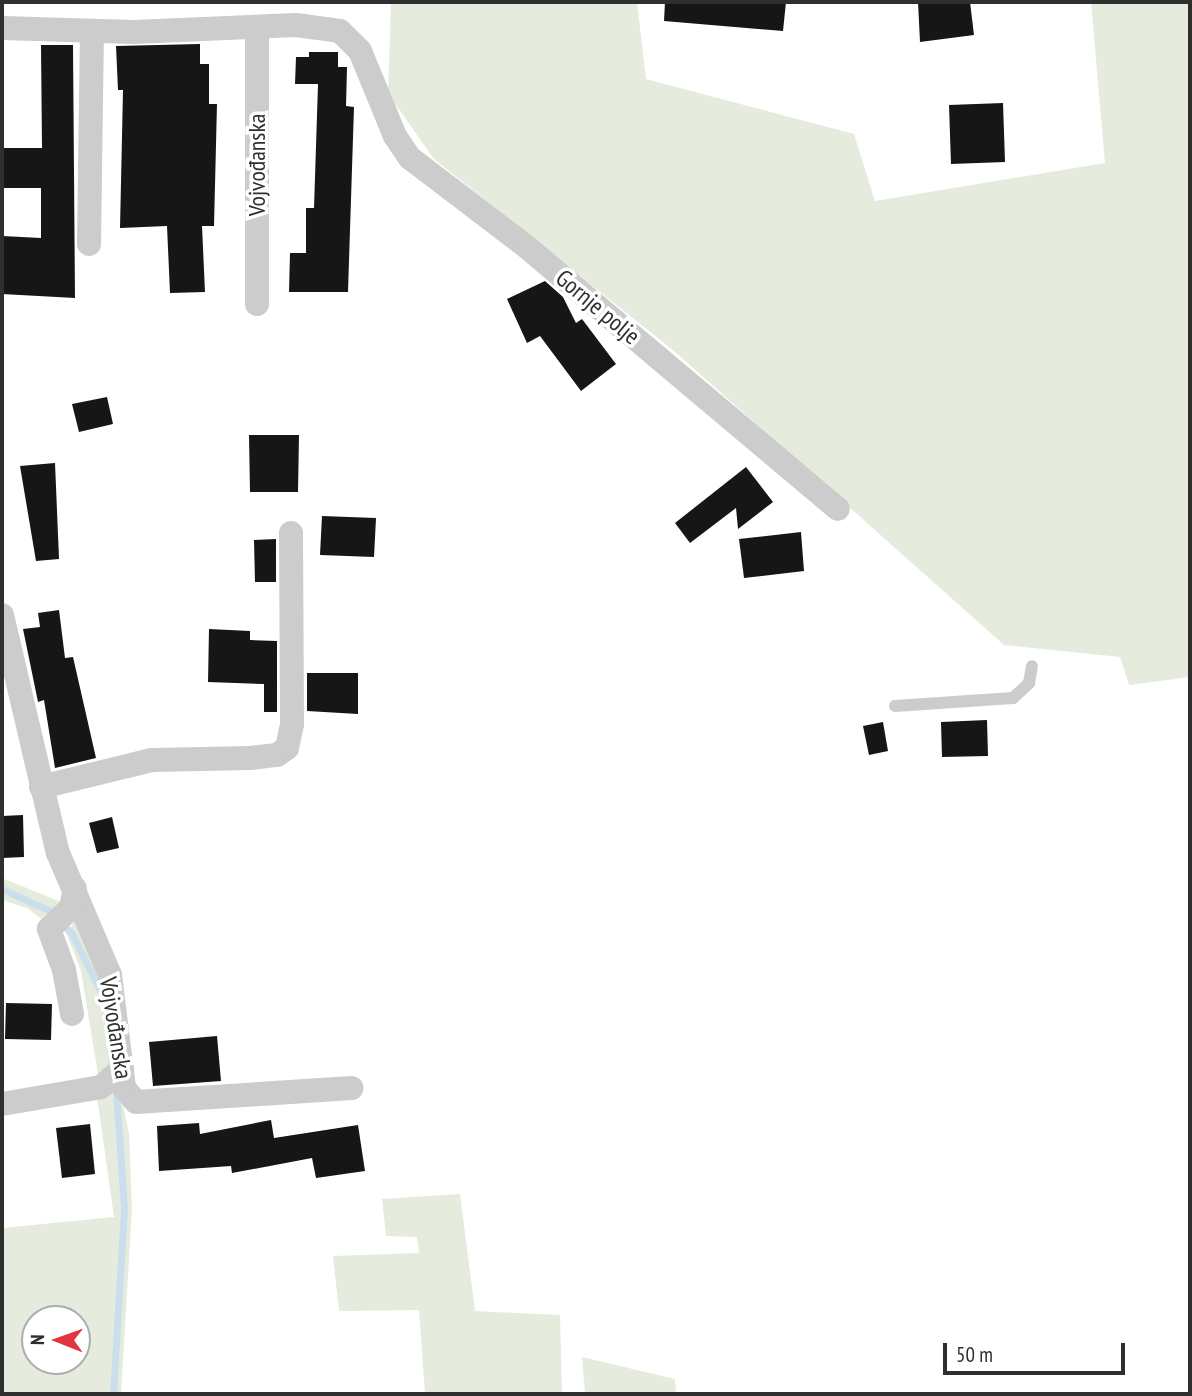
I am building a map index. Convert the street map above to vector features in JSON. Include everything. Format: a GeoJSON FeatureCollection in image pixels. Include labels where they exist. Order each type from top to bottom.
{"type":"FeatureCollection","features":[{"type":"Feature","properties":{"kind":"street","name":"Gornje polje"},"geometry":{"type":"LineString","coordinates":[[257,27],[317,26],[340,31],[360,51],[376,93],[410,158],[528,248],[838,509]]}},
{"type":"Feature","properties":{"kind":"street"},"geometry":{"type":"LineString","coordinates":[[2,28],[92,33],[257,27]]}},
{"type":"Feature","properties":{"kind":"street","name":"Vojvođanska"},"geometry":{"type":"LineString","coordinates":[[257,27],[257,303]]}},
{"type":"Feature","properties":{"kind":"street"},"geometry":{"type":"LineString","coordinates":[[89,244],[92,33]]}},
{"type":"Feature","properties":{"kind":"street"},"geometry":{"type":"LineString","coordinates":[[41,787],[152,760],[251,758],[276,755],[287,748],[292,724],[291,533]]}},
{"type":"Feature","properties":{"kind":"street","name":"Vojvođanska"},"geometry":{"type":"LineString","coordinates":[[2,615],[58,852],[73,898],[110,975],[124,1088],[136,1102],[352,1088]]}},
{"type":"Feature","properties":{"kind":"street"},"geometry":{"type":"LineString","coordinates":[[72,1014],[64,970],[49,929],[73,898]]}},
{"type":"Feature","properties":{"kind":"street"},"geometry":{"type":"LineString","coordinates":[[2,1104],[101,1087],[122,1069]]}},
{"type":"Feature","properties":{"kind":"lane"},"geometry":{"type":"LineString","coordinates":[[895,706],[1013,698],[1029,683],[1032,666]]}},
{"type":"Feature","properties":{"kind":"green space"},"geometry":{"type":"Polygon","coordinates":[[[637,2],[646,79],[854,134],[875,201],[1105,163],[1091,2],[1190,2],[1190,677],[1129,685],[1120,657],[1004,645],[674,351],[434,159],[388,94],[391,4],[637,2]]]}},
{"type":"Feature","properties":{"kind":"green space"},"geometry":{"type":"Polygon","coordinates":[[[2,878],[66,904],[44,921],[27,908],[2,900],[2,878]]]}},
{"type":"Feature","properties":{"kind":"green space"},"geometry":{"type":"Polygon","coordinates":[[[77,915],[96,954],[117,1058],[98,1074],[81,971],[67,935],[77,915]]]}},
{"type":"Feature","properties":{"kind":"green space"},"geometry":{"type":"Polygon","coordinates":[[[119,1085],[129,1134],[132,1209],[121,1394],[2,1394],[2,1228],[114,1217],[97,1097],[119,1085]]]}},
{"type":"Feature","properties":{"kind":"green space"},"geometry":{"type":"Polygon","coordinates":[[[460,1194],[475,1311],[560,1315],[562,1394],[425,1394],[419,1310],[339,1311],[333,1256],[419,1253],[417,1237],[386,1236],[382,1199],[460,1194]]]}},
{"type":"Feature","properties":{"kind":"green space"},"geometry":{"type":"Polygon","coordinates":[[[582,1357],[675,1379],[676,1394],[585,1394],[582,1357]]]}},
{"type":"Feature","properties":{"kind":"building"},"geometry":{"type":"Polygon","coordinates":[[[665,2],[786,2],[783,31],[664,21],[665,2]]]}},
{"type":"Feature","properties":{"kind":"building"},"geometry":{"type":"Polygon","coordinates":[[[918,2],[970,2],[974,35],[920,42],[918,2]]]}},
{"type":"Feature","properties":{"kind":"building"},"geometry":{"type":"Polygon","coordinates":[[[200,44],[200,64],[209,64],[209,104],[217,104],[214,226],[202,226],[205,292],[170,293],[167,226],[120,228],[123,90],[118,90],[116,46],[200,44]]]}},
{"type":"Feature","properties":{"kind":"building"},"geometry":{"type":"Polygon","coordinates":[[[41,45],[73,45],[75,298],[2,294],[2,236],[41,238],[41,188],[2,188],[2,148],[42,148],[41,45]]]}},
{"type":"Feature","properties":{"kind":"building"},"geometry":{"type":"Polygon","coordinates":[[[309,52],[338,52],[338,67],[347,67],[346,106],[354,107],[348,292],[289,292],[290,253],[306,253],[306,208],[314,208],[318,84],[295,84],[296,57],[309,57],[309,52]]]}},
{"type":"Feature","properties":{"kind":"building"},"geometry":{"type":"Polygon","coordinates":[[[1003,103],[1005,162],[951,164],[949,105],[1003,103]]]}},
{"type":"Feature","properties":{"kind":"building"},"geometry":{"type":"Polygon","coordinates":[[[545,281],[563,297],[576,323],[582,319],[616,364],[581,391],[540,336],[527,343],[507,299],[545,281]]]}},
{"type":"Feature","properties":{"kind":"building"},"geometry":{"type":"Polygon","coordinates":[[[107,397],[113,424],[79,432],[72,404],[107,397]]]}},
{"type":"Feature","properties":{"kind":"building"},"geometry":{"type":"Polygon","coordinates":[[[249,435],[299,435],[298,492],[250,492],[249,435]]]}},
{"type":"Feature","properties":{"kind":"building"},"geometry":{"type":"Polygon","coordinates":[[[55,463],[59,559],[36,561],[20,466],[55,463]]]}},
{"type":"Feature","properties":{"kind":"building"},"geometry":{"type":"Polygon","coordinates":[[[746,467],[773,502],[738,529],[736,508],[690,543],[675,523],[746,467]]]}},
{"type":"Feature","properties":{"kind":"building"},"geometry":{"type":"Polygon","coordinates":[[[322,516],[376,518],[374,557],[320,555],[322,516]]]}},
{"type":"Feature","properties":{"kind":"building"},"geometry":{"type":"Polygon","coordinates":[[[801,532],[804,571],[744,578],[739,539],[801,532]]]}},
{"type":"Feature","properties":{"kind":"building"},"geometry":{"type":"Polygon","coordinates":[[[276,539],[276,582],[255,582],[254,540],[276,539]]]}},
{"type":"Feature","properties":{"kind":"building"},"geometry":{"type":"Polygon","coordinates":[[[59,610],[65,658],[73,657],[96,758],[55,768],[44,700],[38,702],[23,629],[40,627],[38,613],[59,610]]]}},
{"type":"Feature","properties":{"kind":"building"},"geometry":{"type":"Polygon","coordinates":[[[209,629],[250,631],[250,640],[277,641],[277,712],[264,712],[264,684],[208,682],[209,629]]]}},
{"type":"Feature","properties":{"kind":"building"},"geometry":{"type":"Polygon","coordinates":[[[307,673],[358,673],[358,714],[307,711],[307,673]]]}},
{"type":"Feature","properties":{"kind":"building"},"geometry":{"type":"Polygon","coordinates":[[[987,720],[988,756],[942,757],[941,722],[987,720]]]}},
{"type":"Feature","properties":{"kind":"building"},"geometry":{"type":"Polygon","coordinates":[[[883,722],[888,751],[869,755],[863,726],[883,722]]]}},
{"type":"Feature","properties":{"kind":"building"},"geometry":{"type":"Polygon","coordinates":[[[23,815],[24,857],[2,858],[2,816],[23,815]]]}},
{"type":"Feature","properties":{"kind":"building"},"geometry":{"type":"Polygon","coordinates":[[[112,817],[119,848],[97,853],[89,823],[112,817]]]}},
{"type":"Feature","properties":{"kind":"building"},"geometry":{"type":"Polygon","coordinates":[[[6,1003],[52,1004],[51,1040],[5,1039],[6,1003]]]}},
{"type":"Feature","properties":{"kind":"building"},"geometry":{"type":"Polygon","coordinates":[[[217,1036],[221,1081],[153,1086],[149,1042],[217,1036]]]}},
{"type":"Feature","properties":{"kind":"building"},"geometry":{"type":"Polygon","coordinates":[[[271,1120],[274,1138],[358,1125],[365,1171],[316,1178],[312,1158],[232,1173],[231,1166],[159,1171],[157,1126],[199,1123],[200,1134],[271,1120]]]}},
{"type":"Feature","properties":{"kind":"building"},"geometry":{"type":"Polygon","coordinates":[[[90,1124],[95,1174],[62,1178],[56,1128],[90,1124]]]}},
{"type":"Feature","properties":{"kind":"waterway"},"geometry":{"type":"LineString","coordinates":[[2,889],[48,910],[72,934],[101,992]]}},
{"type":"Feature","properties":{"kind":"waterway"},"geometry":{"type":"LineString","coordinates":[[113,1394],[124,1208],[116,1090]]}}]}
